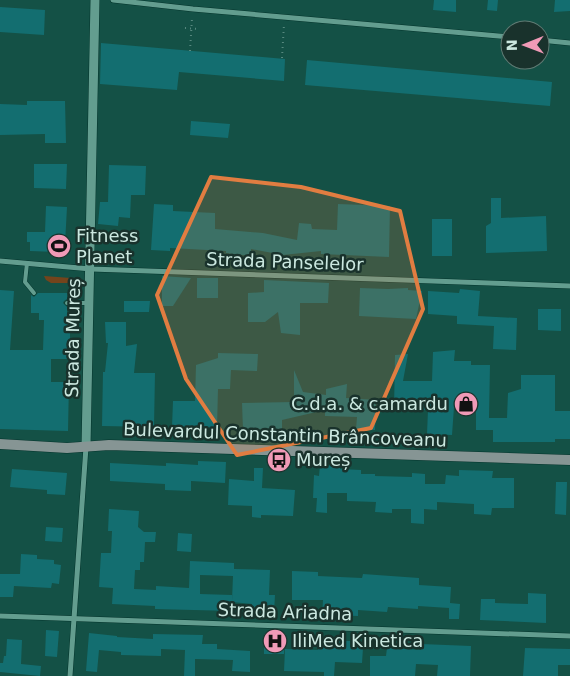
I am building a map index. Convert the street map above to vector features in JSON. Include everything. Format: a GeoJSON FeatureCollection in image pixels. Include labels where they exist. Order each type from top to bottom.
{"type":"FeatureCollection","features":[{"type":"Feature","properties":{"kind":"main road","name":"Bulevardul Constantin Brâncoveanu"},"geometry":{"type":"LineString","coordinates":[[0,444],[67,448],[109,445],[570,460]]}},
{"type":"Feature","properties":{"kind":"street","name":"Strada Mureș"},"geometry":{"type":"LineString","coordinates":[[70,676],[86,447],[95,0]]}},
{"type":"Feature","properties":{"kind":"street"},"geometry":{"type":"LineString","coordinates":[[113,0],[193,9],[500,36]]}},
{"type":"Feature","properties":{"kind":"street"},"geometry":{"type":"LineString","coordinates":[[550,41],[570,42]]}},
{"type":"Feature","properties":{"kind":"street","name":"Strada Panselelor"},"geometry":{"type":"LineString","coordinates":[[0,261],[91,269],[570,286]]}},
{"type":"Feature","properties":{"kind":"street","name":"Strada Ariadna"},"geometry":{"type":"LineString","coordinates":[[0,616],[570,636]]}},
{"type":"Feature","properties":{"kind":"lane"},"geometry":{"type":"LineString","coordinates":[[27,263],[25,282],[34,293]]}},
{"type":"Feature","properties":{"kind":"lane"},"geometry":{"type":"LineString","coordinates":[[67,303],[90,303]]}},
{"type":"Feature","properties":{"kind":"path"},"geometry":{"type":"LineString","coordinates":[[190,50],[193,9]]}},
{"type":"Feature","properties":{"kind":"path"},"geometry":{"type":"LineString","coordinates":[[282,58],[285,17]]}},
{"type":"Feature","properties":{"kind":"path"},"geometry":{"type":"LineString","coordinates":[[185,28],[198,29]]}},
{"type":"Feature","properties":{"kind":"highlighted area"},"geometry":{"type":"Polygon","coordinates":[[[211,177],[301,187],[400,211],[423,309],[371,428],[237,455],[186,379],[157,295],[211,177]]]}},
{"type":"Feature","properties":{"kind":"shaded area"},"geometry":{"type":"Polygon","coordinates":[[[44,276],[71,278],[70,283],[51,283],[44,276]]]}},
{"type":"Feature","properties":{"kind":"building"},"geometry":{"type":"Polygon","coordinates":[[[434,0],[456,0],[456,12],[433,10],[434,0]]]}},
{"type":"Feature","properties":{"kind":"building"},"geometry":{"type":"Polygon","coordinates":[[[488,0],[498,0],[497,11],[487,10],[488,0]]]}},
{"type":"Feature","properties":{"kind":"building"},"geometry":{"type":"Polygon","coordinates":[[[555,0],[570,0],[570,11],[554,12],[555,0]]]}},
{"type":"Feature","properties":{"kind":"building"},"geometry":{"type":"Polygon","coordinates":[[[0,7],[45,10],[44,35],[0,32],[0,7]]]}},
{"type":"Feature","properties":{"kind":"building"},"geometry":{"type":"Polygon","coordinates":[[[101,43],[285,59],[284,81],[179,72],[177,90],[100,84],[101,43]]]}},
{"type":"Feature","properties":{"kind":"building"},"geometry":{"type":"Polygon","coordinates":[[[307,60],[552,82],[550,106],[305,85],[307,60]]]}},
{"type":"Feature","properties":{"kind":"building"},"geometry":{"type":"Polygon","coordinates":[[[27,101],[65,101],[66,143],[45,143],[45,134],[0,135],[0,104],[27,105],[27,101]]]}},
{"type":"Feature","properties":{"kind":"building"},"geometry":{"type":"Polygon","coordinates":[[[191,121],[230,124],[228,138],[190,135],[191,121]]]}},
{"type":"Feature","properties":{"kind":"building"},"geometry":{"type":"Polygon","coordinates":[[[34,164],[67,164],[66,189],[34,188],[34,164]]]}},
{"type":"Feature","properties":{"kind":"building"},"geometry":{"type":"Polygon","coordinates":[[[109,165],[146,166],[145,195],[131,195],[130,218],[119,217],[118,226],[98,224],[100,202],[108,202],[109,165]]]}},
{"type":"Feature","properties":{"kind":"building"},"geometry":{"type":"Polygon","coordinates":[[[491,198],[501,198],[501,218],[546,216],[547,251],[486,253],[486,226],[491,223],[491,198]]]}},
{"type":"Feature","properties":{"kind":"building"},"geometry":{"type":"Polygon","coordinates":[[[154,204],[173,205],[173,211],[215,213],[215,229],[263,233],[297,240],[299,223],[311,224],[312,229],[337,230],[338,204],[390,206],[389,257],[321,254],[321,251],[283,255],[251,249],[251,256],[226,253],[226,251],[170,248],[170,251],[151,250],[154,204]]]}},
{"type":"Feature","properties":{"kind":"building"},"geometry":{"type":"Polygon","coordinates":[[[46,206],[67,207],[65,244],[57,252],[30,251],[30,242],[27,242],[27,232],[45,232],[46,206]]]}},
{"type":"Feature","properties":{"kind":"building"},"geometry":{"type":"Polygon","coordinates":[[[432,219],[452,219],[452,256],[432,256],[432,219]]]}},
{"type":"Feature","properties":{"kind":"building"},"geometry":{"type":"Polygon","coordinates":[[[162,276],[191,278],[173,306],[162,306],[162,276]]]}},
{"type":"Feature","properties":{"kind":"building"},"geometry":{"type":"Polygon","coordinates":[[[197,278],[218,278],[218,298],[197,298],[197,278]]]}},
{"type":"Feature","properties":{"kind":"building"},"geometry":{"type":"Polygon","coordinates":[[[264,280],[329,283],[328,303],[300,303],[300,335],[281,333],[278,312],[265,322],[248,322],[248,293],[264,292],[264,280]]]}},
{"type":"Feature","properties":{"kind":"building"},"geometry":{"type":"Polygon","coordinates":[[[360,288],[408,288],[408,290],[422,291],[416,319],[359,316],[360,288]]]}},
{"type":"Feature","properties":{"kind":"building"},"geometry":{"type":"Polygon","coordinates":[[[460,289],[480,291],[478,316],[517,318],[516,350],[493,349],[494,326],[457,324],[457,316],[428,314],[428,291],[459,293],[460,289]]]}},
{"type":"Feature","properties":{"kind":"building"},"geometry":{"type":"Polygon","coordinates":[[[0,290],[14,291],[10,350],[43,350],[44,320],[39,320],[39,313],[31,313],[31,295],[34,297],[38,293],[67,293],[67,299],[63,303],[67,307],[67,321],[70,321],[70,359],[51,359],[51,382],[69,382],[68,431],[0,429],[0,290]]]}},
{"type":"Feature","properties":{"kind":"building"},"geometry":{"type":"Polygon","coordinates":[[[124,301],[150,301],[149,312],[124,312],[124,301]]]}},
{"type":"Feature","properties":{"kind":"building"},"geometry":{"type":"Polygon","coordinates":[[[538,309],[561,309],[561,331],[538,330],[538,309]]]}},
{"type":"Feature","properties":{"kind":"building"},"geometry":{"type":"Polygon","coordinates":[[[105,322],[126,322],[126,346],[137,344],[134,373],[155,373],[154,427],[102,426],[103,372],[105,372],[108,343],[106,343],[105,322]]]}},
{"type":"Feature","properties":{"kind":"building"},"geometry":{"type":"Polygon","coordinates":[[[455,350],[454,361],[471,361],[471,365],[490,365],[489,418],[507,418],[508,393],[521,389],[521,375],[555,375],[555,411],[570,411],[570,439],[555,439],[555,442],[493,442],[493,430],[476,430],[476,408],[454,407],[452,435],[427,434],[428,410],[394,409],[395,355],[408,354],[403,381],[432,381],[433,352],[455,350]]]}},
{"type":"Feature","properties":{"kind":"building"},"geometry":{"type":"Polygon","coordinates":[[[218,353],[258,354],[257,371],[231,370],[230,389],[218,389],[217,428],[172,427],[173,401],[195,401],[196,365],[218,358],[218,353]]]}},
{"type":"Feature","properties":{"kind":"building"},"geometry":{"type":"Polygon","coordinates":[[[294,370],[303,392],[326,395],[326,389],[347,384],[346,398],[376,400],[375,430],[356,429],[357,417],[325,416],[325,410],[282,420],[282,429],[243,430],[242,403],[294,402],[294,370]]]}},
{"type":"Feature","properties":{"kind":"building"},"geometry":{"type":"Polygon","coordinates":[[[198,461],[226,462],[225,483],[191,481],[191,491],[165,490],[165,484],[110,481],[110,463],[166,466],[166,463],[198,465],[198,461]]]}},
{"type":"Feature","properties":{"kind":"building"},"geometry":{"type":"Polygon","coordinates":[[[320,465],[340,466],[340,469],[361,470],[361,474],[375,474],[375,476],[412,477],[412,473],[425,474],[425,484],[445,484],[446,475],[459,476],[459,470],[493,471],[492,478],[514,478],[514,508],[492,508],[491,515],[474,514],[474,504],[437,502],[437,510],[424,509],[424,524],[411,523],[411,509],[392,509],[392,513],[375,512],[376,502],[347,501],[347,493],[327,493],[327,513],[316,512],[317,498],[313,498],[314,475],[319,476],[320,465]]]}},
{"type":"Feature","properties":{"kind":"building"},"geometry":{"type":"Polygon","coordinates":[[[254,468],[263,468],[262,488],[295,490],[293,516],[261,515],[261,518],[252,517],[252,506],[228,505],[229,479],[254,481],[254,468]]]}},
{"type":"Feature","properties":{"kind":"building"},"geometry":{"type":"Polygon","coordinates":[[[12,469],[67,473],[65,495],[47,494],[47,490],[10,487],[12,469]]]}},
{"type":"Feature","properties":{"kind":"building"},"geometry":{"type":"Polygon","coordinates":[[[556,482],[567,482],[566,515],[555,514],[556,482]]]}},
{"type":"Feature","properties":{"kind":"building"},"geometry":{"type":"Polygon","coordinates":[[[109,509],[139,511],[138,527],[144,532],[156,532],[155,542],[145,542],[144,562],[140,562],[140,570],[135,570],[134,589],[156,590],[156,586],[189,588],[190,561],[234,563],[234,569],[270,570],[269,595],[275,595],[274,613],[252,612],[252,604],[232,602],[232,611],[155,609],[155,606],[112,604],[113,588],[99,587],[101,553],[111,553],[112,531],[108,531],[109,509]],[[200,575],[200,594],[232,595],[232,600],[233,576],[200,575]]]}},
{"type":"Feature","properties":{"kind":"building"},"geometry":{"type":"Polygon","coordinates":[[[46,527],[63,528],[62,542],[45,541],[46,527]]]}},
{"type":"Feature","properties":{"kind":"building"},"geometry":{"type":"Polygon","coordinates":[[[178,533],[192,534],[191,552],[177,551],[178,533]]]}},
{"type":"Feature","properties":{"kind":"building"},"geometry":{"type":"Polygon","coordinates":[[[21,554],[37,555],[37,559],[54,560],[54,564],[61,565],[59,584],[52,583],[51,588],[14,586],[13,597],[0,597],[0,574],[20,574],[21,554]]]}},
{"type":"Feature","properties":{"kind":"building"},"geometry":{"type":"Polygon","coordinates":[[[292,571],[318,572],[318,576],[362,578],[363,574],[419,578],[419,585],[451,587],[450,603],[460,604],[459,619],[449,619],[449,608],[418,606],[418,609],[388,607],[387,612],[358,610],[358,616],[322,615],[323,600],[292,600],[292,571]]]}},
{"type":"Feature","properties":{"kind":"building"},"geometry":{"type":"Polygon","coordinates":[[[528,593],[546,594],[546,623],[480,620],[481,599],[495,599],[495,603],[528,604],[528,593]]]}},
{"type":"Feature","properties":{"kind":"building"},"geometry":{"type":"Polygon","coordinates":[[[46,630],[59,631],[57,657],[45,656],[46,630]]]}},
{"type":"Feature","properties":{"kind":"building"},"geometry":{"type":"Polygon","coordinates":[[[89,633],[153,639],[153,634],[203,635],[202,644],[217,644],[217,649],[250,651],[250,672],[232,671],[233,660],[195,659],[195,676],[184,676],[185,650],[161,649],[161,656],[121,655],[121,652],[99,650],[97,672],[86,671],[89,633]]]}},
{"type":"Feature","properties":{"kind":"building"},"geometry":{"type":"Polygon","coordinates":[[[264,638],[285,639],[284,654],[264,654],[264,638]]]}},
{"type":"Feature","properties":{"kind":"building"},"geometry":{"type":"Polygon","coordinates":[[[7,639],[22,640],[21,664],[41,666],[40,676],[0,672],[0,663],[3,663],[4,656],[6,656],[7,639]]]}},
{"type":"Feature","properties":{"kind":"building"},"geometry":{"type":"Polygon","coordinates":[[[318,640],[350,641],[350,647],[363,648],[362,663],[335,662],[334,676],[324,676],[324,672],[284,671],[285,649],[318,650],[318,640]]]}},
{"type":"Feature","properties":{"kind":"building"},"geometry":{"type":"Polygon","coordinates":[[[421,644],[471,646],[470,676],[437,676],[438,665],[416,664],[415,676],[370,676],[370,656],[386,656],[387,648],[421,650],[421,644]]]}},
{"type":"Feature","properties":{"kind":"building"},"geometry":{"type":"Polygon","coordinates":[[[525,648],[570,649],[570,665],[558,665],[558,676],[523,676],[525,648]]]}},
{"type":"Feature","properties":{"kind":"place","name":"Fitness Planet"},"geometry":{"type":"Point","coordinates":[59,246]}},
{"type":"Feature","properties":{"kind":"place","name":"C.d.a. & camardu"},"geometry":{"type":"Point","coordinates":[466,404]}},
{"type":"Feature","properties":{"kind":"place","name":"Mureș"},"geometry":{"type":"Point","coordinates":[279,460]}},
{"type":"Feature","properties":{"kind":"place","name":"IliMed Kinetica"},"geometry":{"type":"Point","coordinates":[275,641]}}]}
